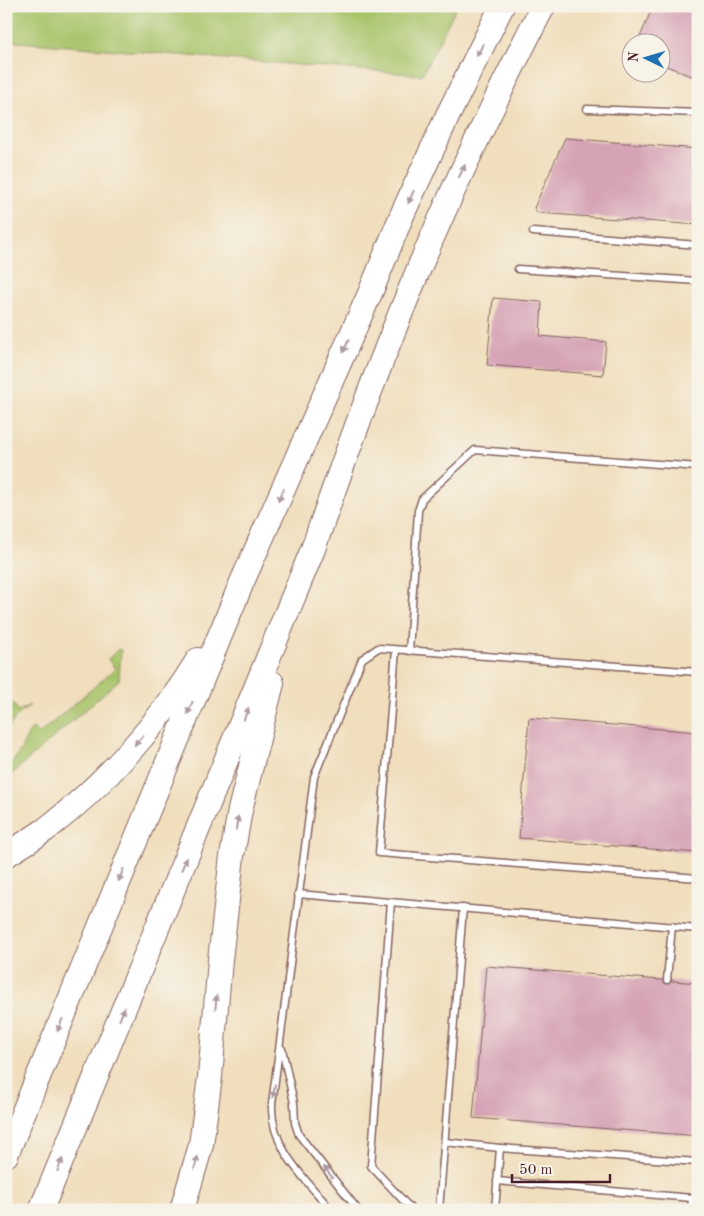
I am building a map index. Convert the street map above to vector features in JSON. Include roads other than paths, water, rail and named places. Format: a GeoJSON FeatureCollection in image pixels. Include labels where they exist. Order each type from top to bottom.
{"type":"FeatureCollection","features":[{"type":"Feature","properties":{"kind":"highway"},"geometry":{"type":"LineString","coordinates":[[6,1155],[242,582],[417,182],[502,6]]}},
{"type":"Feature","properties":{"kind":"highway"},"geometry":{"type":"LineString","coordinates":[[41,1210],[305,570],[375,378],[417,272],[505,80],[543,6]]}},
{"type":"Feature","properties":{"kind":"highway"},"geometry":{"type":"LineString","coordinates":[[182,1210],[201,1145],[210,1077],[220,960],[232,856],[240,810],[270,688],[288,633],[305,570]]}},
{"type":"Feature","properties":{"kind":"highway"},"geometry":{"type":"LineString","coordinates":[[6,855],[45,830],[85,796],[143,735],[174,697],[194,667],[220,626],[242,582]]}},
{"type":"Feature","properties":{"kind":"lane"},"geometry":{"type":"LineString","coordinates":[[588,109],[698,114]]}},
{"type":"Feature","properties":{"kind":"lane"},"geometry":{"type":"LineString","coordinates":[[533,232],[698,245]]}},
{"type":"Feature","properties":{"kind":"lane"},"geometry":{"type":"LineString","coordinates":[[518,269],[698,281]]}},
{"type":"Feature","properties":{"kind":"lane"},"geometry":{"type":"LineString","coordinates":[[409,650],[418,510],[422,498],[476,450],[698,467]]}},
{"type":"Feature","properties":{"kind":"lane"},"geometry":{"type":"LineString","coordinates":[[331,1210],[284,1152],[273,1126],[272,1104],[314,777],[362,659],[378,648],[698,672]]}},
{"type":"Feature","properties":{"kind":"lane"},"geometry":{"type":"LineString","coordinates":[[396,650],[379,853],[698,878]]}},
{"type":"Feature","properties":{"kind":"lane"},"geometry":{"type":"LineString","coordinates":[[298,894],[698,929]]}},
{"type":"Feature","properties":{"kind":"lane"},"geometry":{"type":"LineString","coordinates":[[392,902],[371,1166],[412,1210]]}},
{"type":"Feature","properties":{"kind":"lane"},"geometry":{"type":"LineString","coordinates":[[439,1210],[462,908]]}},
{"type":"Feature","properties":{"kind":"lane"},"geometry":{"type":"LineString","coordinates":[[667,980],[672,926]]}},
{"type":"Feature","properties":{"kind":"lane"},"geometry":{"type":"LineString","coordinates":[[280,1042],[294,1102],[295,1124],[299,1135],[358,1210]]}},
{"type":"Feature","properties":{"kind":"lane"},"geometry":{"type":"LineString","coordinates":[[444,1142],[500,1148],[698,1162]]}},
{"type":"Feature","properties":{"kind":"lane"},"geometry":{"type":"LineString","coordinates":[[495,1210],[500,1148]]}},
{"type":"Feature","properties":{"kind":"lane"},"geometry":{"type":"LineString","coordinates":[[497,1181],[695,1198],[691,1210]]}}]}
